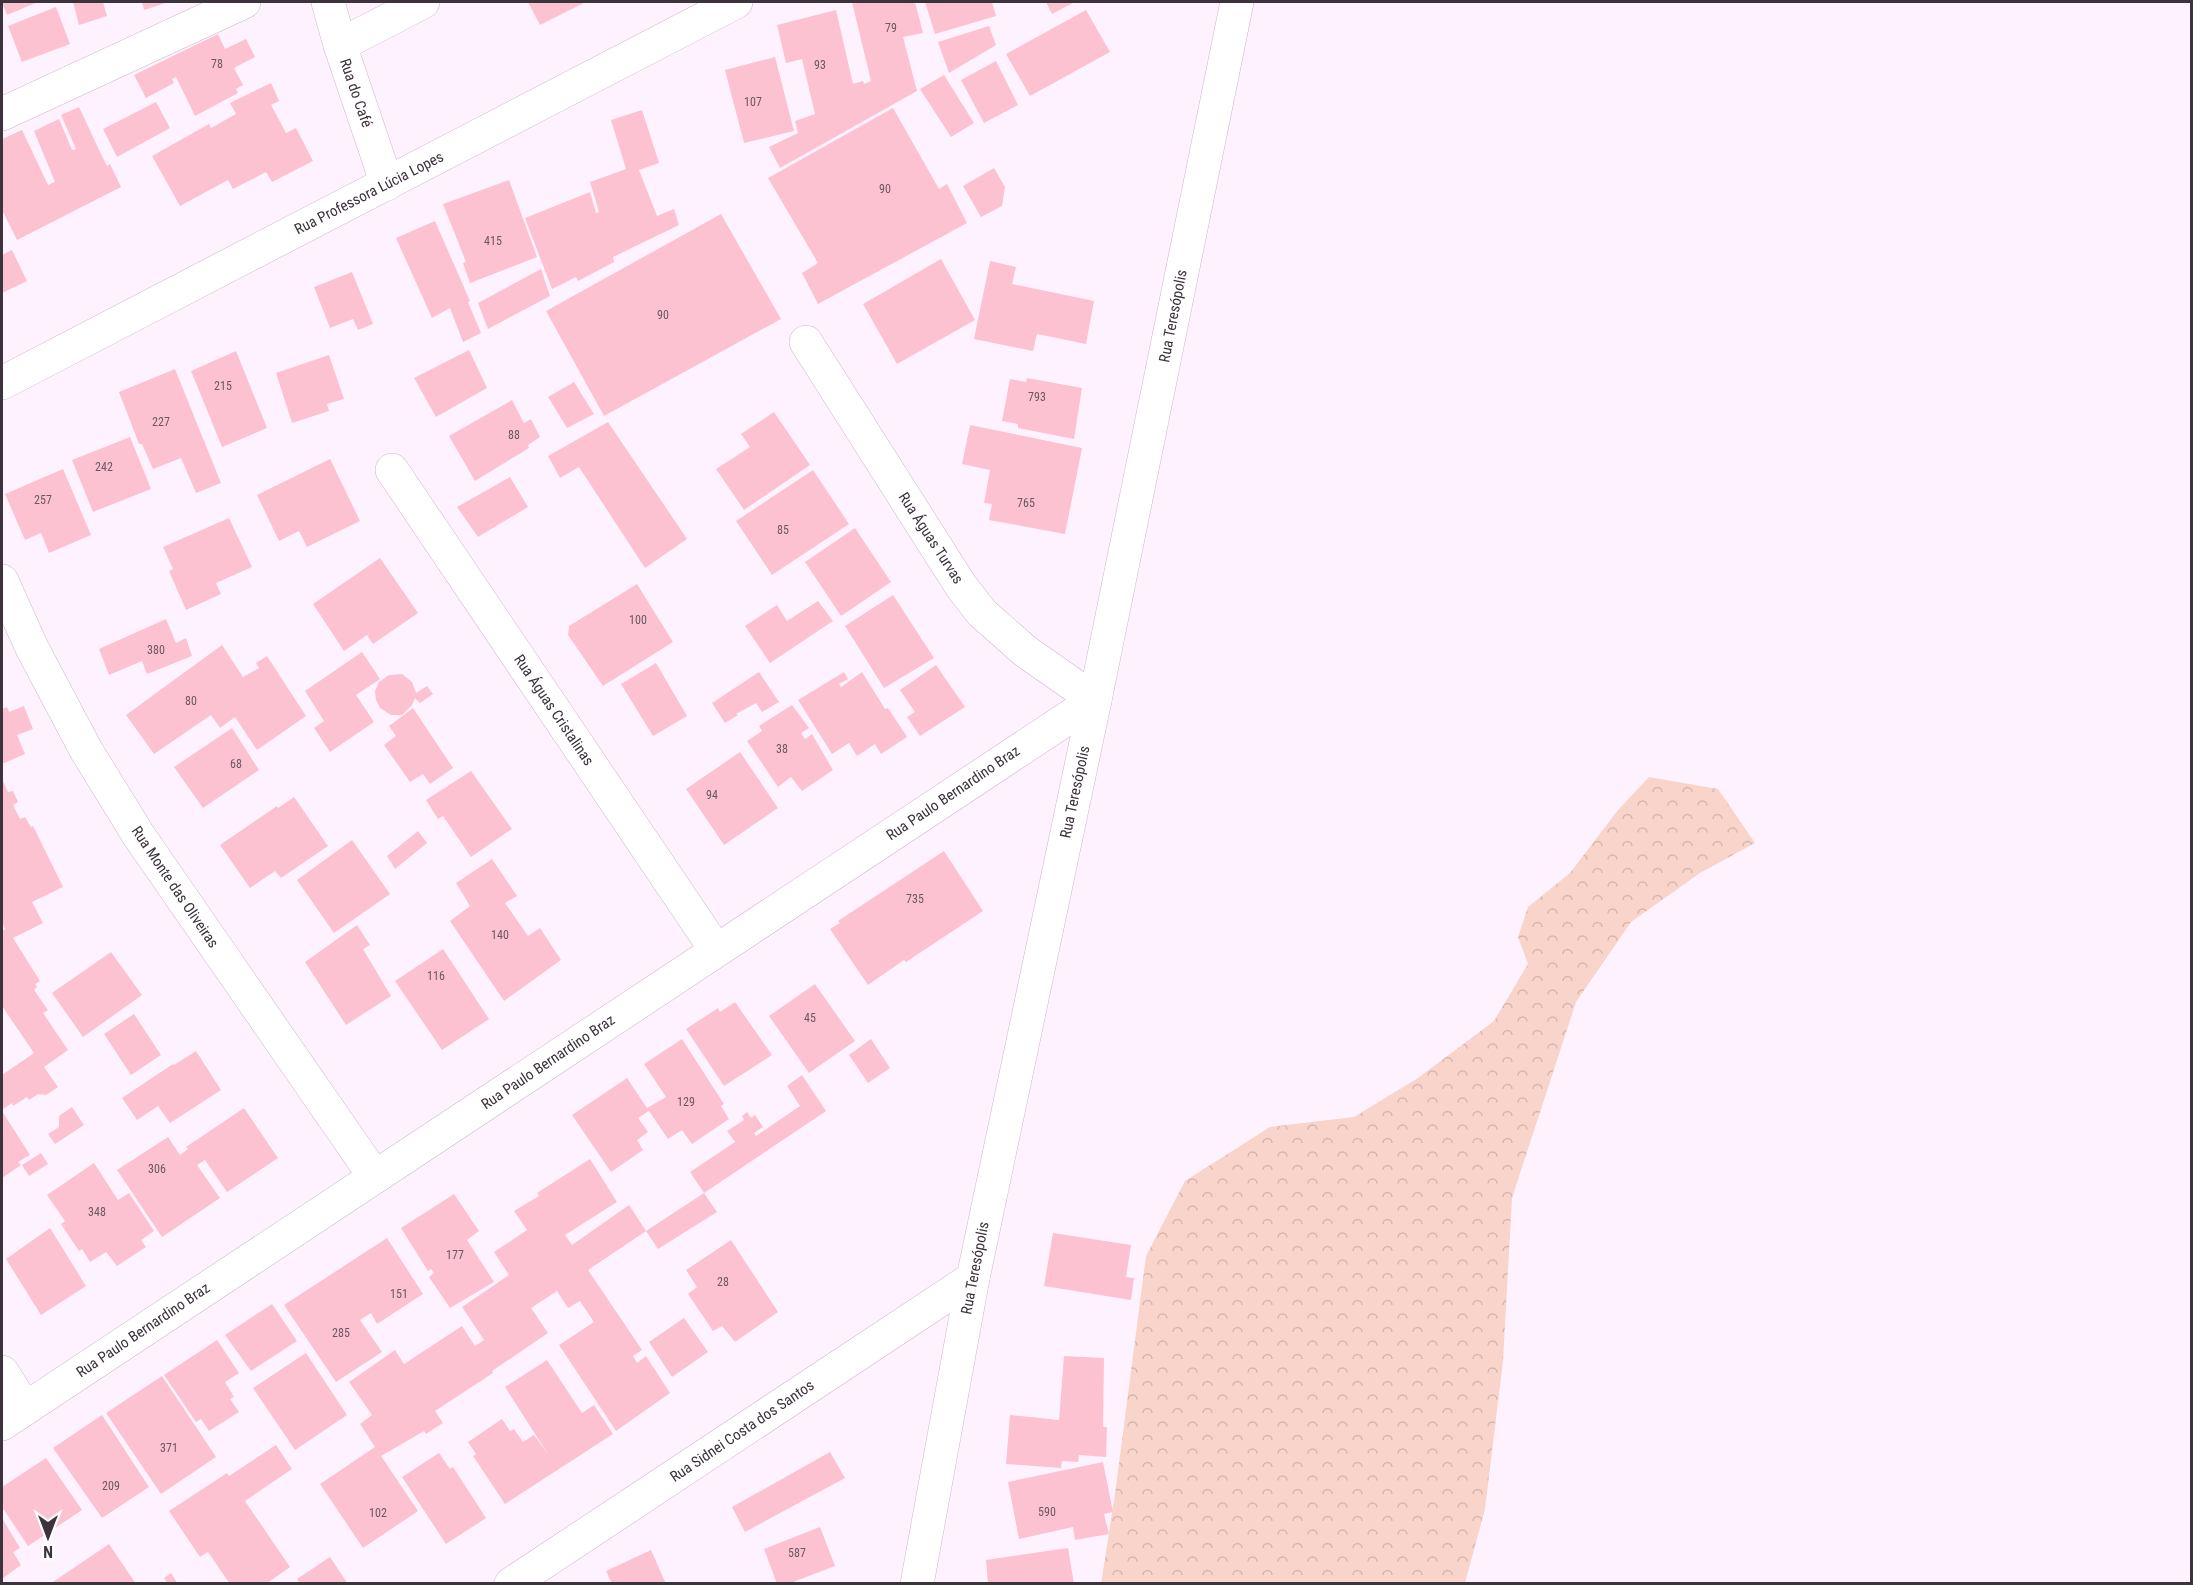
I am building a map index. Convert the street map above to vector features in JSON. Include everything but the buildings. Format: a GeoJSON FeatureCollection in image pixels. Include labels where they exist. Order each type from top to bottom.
{"type":"FeatureCollection","features":[{"type":"Feature","properties":{"kind":"street"},"geometry":{"type":"LineString","coordinates":[[2,114],[244,2]]}},
{"type":"Feature","properties":{"kind":"street","name":"Rua do Café"},"geometry":{"type":"LineString","coordinates":[[328,2],[340,45],[387,183]]}},
{"type":"Feature","properties":{"kind":"street"},"geometry":{"type":"LineString","coordinates":[[340,45],[423,2]]}},
{"type":"Feature","properties":{"kind":"street","name":"Rua Professora Lúcia Lopes"},"geometry":{"type":"LineString","coordinates":[[2,383],[736,2]]}},
{"type":"Feature","properties":{"kind":"street","name":"Rua Teresópolis"},"geometry":{"type":"LineString","coordinates":[[917,1584],[973,1278],[1095,700],[1237,2]]}},
{"type":"Feature","properties":{"kind":"street","name":"Rua Águas Turvas"},"geometry":{"type":"LineString","coordinates":[[806,342],[961,586],[982,613],[1025,651],[1095,700]]}},
{"type":"Feature","properties":{"kind":"street","name":"Rua Águas Cristalinas"},"geometry":{"type":"LineString","coordinates":[[392,470],[716,950]]}},
{"type":"Feature","properties":{"kind":"street","name":"Rua Monte das Oliveiras"},"geometry":{"type":"LineString","coordinates":[[2,581],[32,648],[86,750],[140,836],[375,1177]]}},
{"type":"Feature","properties":{"kind":"street","name":"Rua Paulo Bernardino Braz"},"geometry":{"type":"LineString","coordinates":[[13,1416],[1095,700]]}},
{"type":"Feature","properties":{"kind":"street","name":"Rua Sidnei Costa dos Santos"},"geometry":{"type":"LineString","coordinates":[[511,1584],[973,1278]]}},
{"type":"Feature","properties":{"kind":"street"},"geometry":{"type":"LineString","coordinates":[[2,1372],[13,1416]]}},
{"type":"Feature","properties":{"kind":"green space"},"geometry":{"type":"Polygon","coordinates":[[[1649,777],[1718,789],[1755,843],[1700,873],[1631,922],[1576,1002],[1512,1198],[1503,1361],[1485,1509],[1465,1583],[1101,1584],[1146,1256],[1185,1181],[1270,1127],[1354,1117],[1418,1078],[1494,1021],[1528,964],[1518,937],[1528,907],[1570,873],[1618,810],[1649,777]]]}}]}
